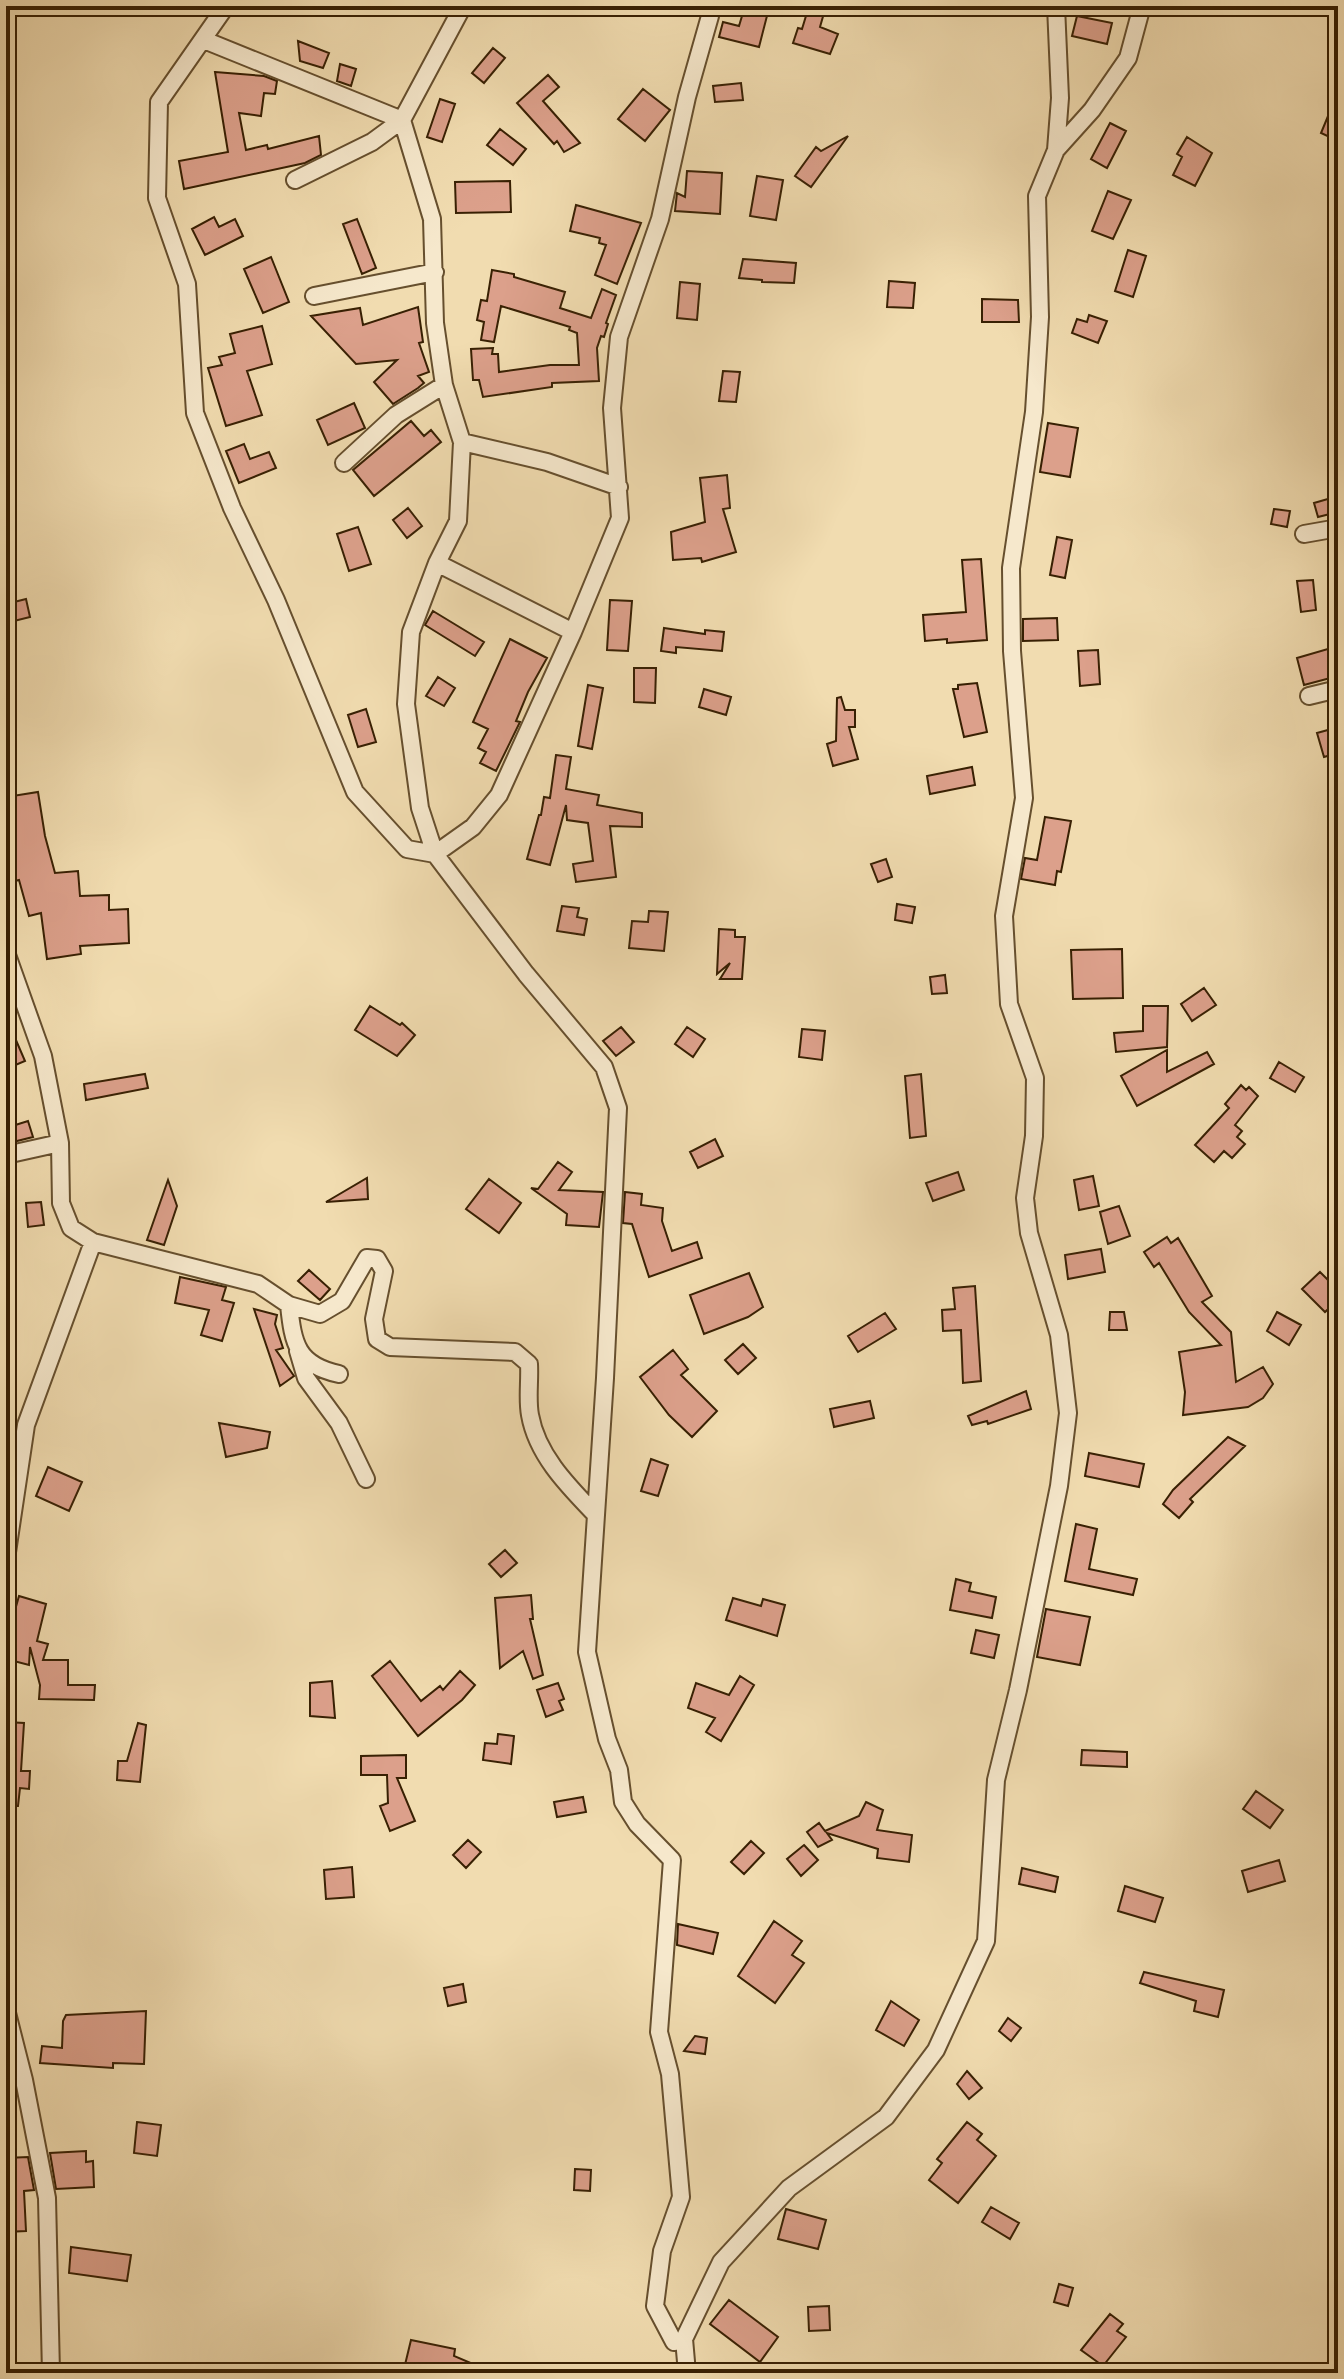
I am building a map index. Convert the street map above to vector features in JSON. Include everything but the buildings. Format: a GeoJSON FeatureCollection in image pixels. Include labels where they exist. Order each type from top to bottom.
{"type":"FeatureCollection","features":[{"type":"Feature","properties":{"kind":"street"},"geometry":{"type":"LineString","coordinates":[[226,6],[159,102],[157,198],[187,284],[195,413],[232,508],[276,600],[355,792],[407,849],[435,854],[473,827],[499,795],[573,632],[620,518],[612,408],[619,337],[660,219],[711,6]]}},
{"type":"Feature","properties":{"kind":"street"},"geometry":{"type":"LineString","coordinates":[[295,180],[372,142],[402,120],[463,6]]}},
{"type":"Feature","properties":{"kind":"street"},"geometry":{"type":"LineString","coordinates":[[687,2373],[684,2339],[721,2262],[789,2188],[886,2117],[936,2050],[986,1941],[996,1780],[1018,1690],[1059,1486],[1068,1413],[1059,1335],[1029,1233],[1025,1198],[1034,1136],[1035,1078],[1009,1004],[1004,916],[1024,798],[1012,651],[1011,568],[1034,412],[1040,317],[1037,196],[1056,150],[1060,98],[1056,6]]}},
{"type":"Feature","properties":{"kind":"street"},"geometry":{"type":"LineString","coordinates":[[1056,150],[1092,110],[1128,58],[1142,6]]}},
{"type":"Feature","properties":{"kind":"street"},"geometry":{"type":"LineString","coordinates":[[204,40],[402,120]]}},
{"type":"Feature","properties":{"kind":"street"},"geometry":{"type":"LineString","coordinates":[[402,120],[432,219],[435,323],[444,385],[462,442],[458,521],[437,563],[411,632],[406,704],[420,808],[435,854],[526,974],[604,1067],[618,1108],[587,1652],[607,1739],[619,1770],[623,1802],[637,1824],[672,1860],[659,2032],[670,2074],[681,2197],[662,2251],[655,2306],[674,2342],[684,2339]]}},
{"type":"Feature","properties":{"kind":"street"},"geometry":{"type":"LineString","coordinates":[[314,296],[435,272]]}},
{"type":"Feature","properties":{"kind":"street"},"geometry":{"type":"LineString","coordinates":[[344,463],[396,415],[444,385]]}},
{"type":"Feature","properties":{"kind":"street"},"geometry":{"type":"LineString","coordinates":[[462,442],[547,462],[619,487]]}},
{"type":"Feature","properties":{"kind":"street"},"geometry":{"type":"LineString","coordinates":[[1304,534],[1338,528]]}},
{"type":"Feature","properties":{"kind":"street"},"geometry":{"type":"LineString","coordinates":[[437,563],[573,632]]}},
{"type":"Feature","properties":{"kind":"street"},"geometry":{"type":"LineString","coordinates":[[1309,696],[1338,689]]}},
{"type":"Feature","properties":{"kind":"street"},"geometry":{"type":"LineString","coordinates":[[8,963],[43,1056],[60,1143],[61,1203],[71,1228],[93,1242],[258,1284],[289,1305],[320,1314],[342,1301],[367,1258],[377,1259],[384,1271],[374,1319],[377,1339],[390,1347],[515,1352],[529,1364],[530,1414],[539,1443],[567,1485],[595,1514]]}},
{"type":"Feature","properties":{"kind":"street"},"geometry":{"type":"LineString","coordinates":[[6,1155],[60,1143]]}},
{"type":"Feature","properties":{"kind":"street"},"geometry":{"type":"LineString","coordinates":[[6,1559],[26,1425],[93,1242]]}},
{"type":"Feature","properties":{"kind":"street"},"geometry":{"type":"LineString","coordinates":[[289,1305],[292,1334],[306,1378],[339,1423],[366,1479]]}},
{"type":"Feature","properties":{"kind":"street"},"geometry":{"type":"LineString","coordinates":[[298,1351],[320,1370],[339,1374]]}},
{"type":"Feature","properties":{"kind":"street"},"geometry":{"type":"LineString","coordinates":[[6,2009],[24,2080],[47,2198],[51,2373]]}}]}
